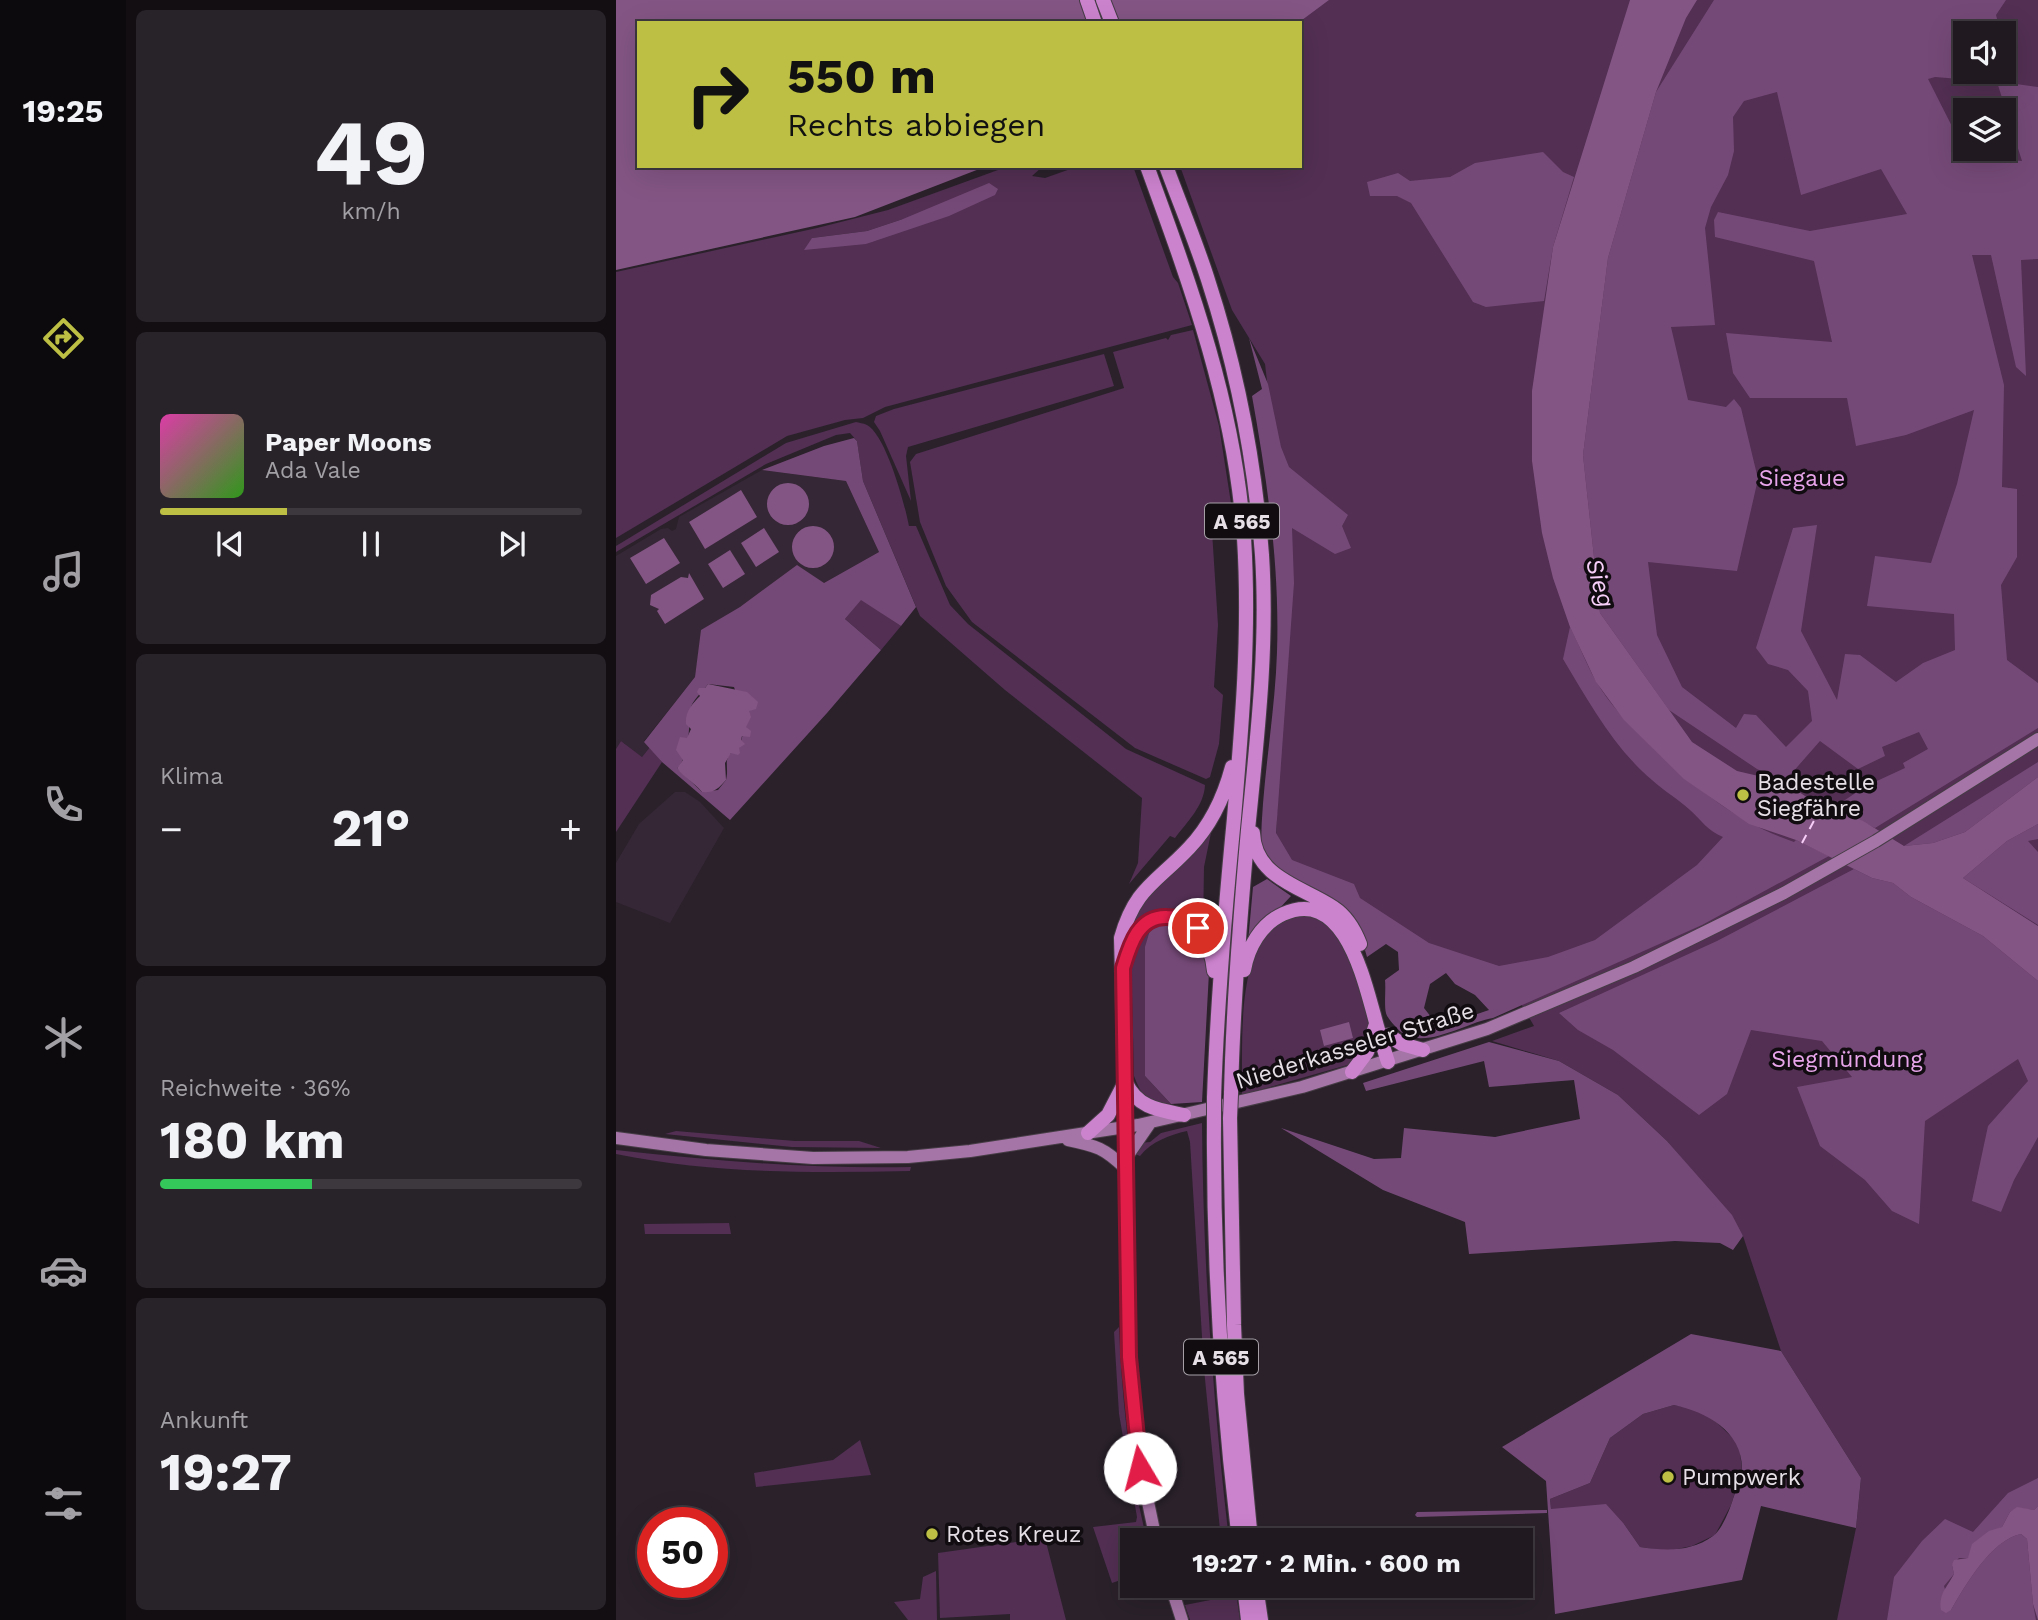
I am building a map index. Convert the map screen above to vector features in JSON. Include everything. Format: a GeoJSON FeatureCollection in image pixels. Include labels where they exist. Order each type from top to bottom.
{"type":"FeatureCollection","features":[{"type":"Feature","properties":{"kind":"highway"},"geometry":{"type":"LineString","coordinates":[[1087,0],[1094,21]]}},
{"type":"Feature","properties":{"kind":"highway"},"geometry":{"type":"LineString","coordinates":[[1103,0],[1111,21]]}},
{"type":"Feature","properties":{"kind":"highway","name":"A 565"},"geometry":{"type":"LineString","coordinates":[[1148,168],[1208,341],[1224,401],[1234,453],[1244,537],[1247,622],[1244,703],[1217,1003],[1213,1218],[1218,1326],[1238,1528]]}},
{"type":"Feature","properties":{"kind":"highway","name":"A 565"},"geometry":{"type":"LineString","coordinates":[[1167,168],[1208,277],[1225,336],[1256,492],[1262,555],[1261,695],[1233,1026],[1230,1118],[1230,1238],[1236,1367],[1250,1528]]}},
{"type":"Feature","properties":{"kind":"highway"},"geometry":{"type":"LineString","coordinates":[[1126,1127],[1121,938],[1127,915],[1149,884],[1189,849],[1205,830],[1216,810],[1231,768],[1244,703]]}},
{"type":"Feature","properties":{"kind":"highway"},"geometry":{"type":"LineString","coordinates":[[1252,793],[1254,839],[1266,866],[1278,878],[1335,909],[1346,919],[1357,936],[1388,1035],[1392,1060]]}},
{"type":"Feature","properties":{"kind":"highway"},"geometry":{"type":"LineString","coordinates":[[1233,1026],[1246,956],[1257,936],[1282,914],[1306,910],[1329,919],[1348,939],[1360,963],[1376,1023],[1392,1060]]}},
{"type":"Feature","properties":{"kind":"highway"},"geometry":{"type":"LineString","coordinates":[[1123,968],[1131,943],[1143,925],[1159,917],[1183,919],[1198,928],[1213,956],[1217,1003]]}},
{"type":"Feature","properties":{"kind":"highway"},"geometry":{"type":"LineString","coordinates":[[1353,1072],[1367,1052],[1376,1023]]}},
{"type":"Feature","properties":{"kind":"highway"},"geometry":{"type":"LineString","coordinates":[[1388,1035],[1402,1044],[1423,1049]]}},
{"type":"Feature","properties":{"kind":"highway"},"geometry":{"type":"LineString","coordinates":[[1125,1081],[1130,1093],[1140,1103],[1151,1109],[1184,1115]]}},
{"type":"Feature","properties":{"kind":"highway"},"geometry":{"type":"LineString","coordinates":[[1088,1133],[1108,1115],[1125,1081]]}},
{"type":"Feature","properties":{"kind":"highway"},"geometry":{"type":"LineString","coordinates":[[1245,1598],[1248,1620]]}},
{"type":"Feature","properties":{"kind":"highway"},"geometry":{"type":"LineString","coordinates":[[1258,1598],[1261,1620]]}},
{"type":"Feature","properties":{"kind":"main road","name":"Niederkasseler Straße"},"geometry":{"type":"LineString","coordinates":[[616,1138],[762,1155],[857,1158],[970,1151],[1150,1123],[1252,1100],[1353,1072],[1518,1017],[1634,967],[1784,893],[1923,813],[2038,739]]}},
{"type":"Feature","properties":{"kind":"main road"},"geometry":{"type":"LineString","coordinates":[[1126,1163],[1150,1123]]}},
{"type":"Feature","properties":{"kind":"main road"},"geometry":{"type":"LineString","coordinates":[[1126,1127],[1129,1357],[1136,1445],[1153,1528]]}},
{"type":"Feature","properties":{"kind":"main road"},"geometry":{"type":"LineString","coordinates":[[1057,1138],[1093,1145],[1126,1163]]}},
{"type":"Feature","properties":{"kind":"main road"},"geometry":{"type":"LineString","coordinates":[[1175,1598],[1182,1620]]}},
{"type":"Feature","properties":{"kind":"shaded area"},"geometry":{"type":"Polygon","coordinates":[[[616,0],[1329,0],[1301,21],[637,21],[637,168],[982,168],[855,217],[616,270],[616,0]]]}},
{"type":"Feature","properties":{"kind":"shaded area"},"geometry":{"type":"Polygon","coordinates":[[[1630,0],[1697,0],[1686,18],[1656,92],[1608,258],[1583,455],[1600,613],[1692,742],[1737,771],[1784,782],[1808,798],[1863,821],[1904,846],[1933,843],[1965,832],[2038,777],[2038,824],[2007,841],[1963,878],[2038,926],[2038,981],[1983,936],[1911,897],[1893,883],[1872,878],[1796,840],[1749,824],[1684,779],[1624,720],[1596,682],[1570,627],[1553,578],[1542,533],[1532,461],[1532,391],[1553,247],[1630,0]]]}},
{"type":"Feature","properties":{"kind":"shaded area"},"geometry":{"type":"Polygon","coordinates":[[[762,470],[846,481],[879,552],[824,583],[740,607],[702,630],[695,677],[644,741],[650,747],[642,757],[621,741],[616,749],[616,556],[661,529],[676,529],[679,517],[762,470]]]}},
{"type":"Feature","properties":{"kind":"shaded area"},"geometry":{"type":"Polygon","coordinates":[[[788,483],[803,489],[809,504],[803,519],[788,525],[773,519],[767,504],[773,489],[788,483]]]}},
{"type":"Feature","properties":{"kind":"shaded area"},"geometry":{"type":"Polygon","coordinates":[[[741,490],[757,517],[705,549],[689,522],[741,490]]]}},
{"type":"Feature","properties":{"kind":"shaded area"},"geometry":{"type":"Polygon","coordinates":[[[813,526],[828,532],[834,547],[828,562],[813,568],[798,562],[792,547],[798,532],[813,526]]]}},
{"type":"Feature","properties":{"kind":"shaded area"},"geometry":{"type":"Polygon","coordinates":[[[764,528],[779,552],[756,567],[741,543],[764,528]]]}},
{"type":"Feature","properties":{"kind":"shaded area"},"geometry":{"type":"Polygon","coordinates":[[[664,538],[680,563],[646,584],[630,558],[664,538]]]}},
{"type":"Feature","properties":{"kind":"shaded area"},"geometry":{"type":"Polygon","coordinates":[[[730,550],[745,574],[723,588],[708,564],[730,550]]]}},
{"type":"Feature","properties":{"kind":"shaded area"},"geometry":{"type":"Polygon","coordinates":[[[689,573],[704,599],[665,624],[657,611],[659,609],[650,605],[651,595],[681,577],[688,578],[689,573]]]}},
{"type":"Feature","properties":{"kind":"shaded area"},"geometry":{"type":"Polygon","coordinates":[[[708,684],[747,692],[758,702],[756,709],[749,711],[751,717],[746,727],[751,731],[750,737],[742,736],[741,740],[745,744],[739,748],[740,753],[731,753],[725,763],[726,780],[716,790],[702,792],[677,768],[683,760],[676,750],[680,737],[687,738],[691,729],[686,720],[690,708],[700,696],[697,692],[708,684]]]}},
{"type":"Feature","properties":{"kind":"shaded area"},"geometry":{"type":"Polygon","coordinates":[[[675,792],[685,792],[700,802],[724,828],[670,923],[616,902],[616,863],[639,824],[675,792]]]}},
{"type":"Feature","properties":{"kind":"shaded area"},"geometry":{"type":"Polygon","coordinates":[[[1349,1022],[1353,1038],[1324,1046],[1320,1030],[1349,1022]]]}},
{"type":"Feature","properties":{"kind":"shaded area"},"geometry":{"type":"Polygon","coordinates":[[[2038,1506],[2038,1620],[2033,1604],[2027,1539],[2021,1534],[2010,1538],[1989,1554],[1951,1610],[1946,1613],[1941,1610],[1942,1595],[1954,1574],[1954,1560],[1968,1558],[1972,1544],[1989,1531],[2002,1527],[2010,1512],[2017,1507],[2034,1510],[2038,1506]]]}},
{"type":"Feature","properties":{"kind":"green space","name":"Siegmündung"},"geometry":{"type":"Polygon","coordinates":[[[1120,0],[1672,0],[1565,406],[1681,0],[2038,0],[2038,1620],[1837,1620],[1856,1528],[1861,1478],[1781,1351],[1743,1236],[1667,1141],[1618,1095],[1559,1061],[1492,1041],[1534,1026],[1509,983],[1414,945],[1275,856],[1286,626],[1276,457],[1265,364],[1232,310],[1181,168],[1302,168],[1302,21],[1127,21],[1120,0]]]}},
{"type":"Feature","properties":{"kind":"green space"},"geometry":{"type":"Polygon","coordinates":[[[1714,0],[2006,0],[1996,15],[1998,21],[1953,21],[1953,78],[1928,79],[1953,128],[1953,161],[2022,161],[2016,142],[2016,98],[2002,98],[1998,84],[2038,87],[2038,259],[2021,260],[2026,376],[2016,367],[1991,255],[1972,255],[2004,385],[2002,487],[2017,489],[2017,557],[2001,585],[2007,660],[2038,683],[2038,728],[1875,828],[1833,808],[1866,786],[1905,768],[1903,763],[1928,749],[1919,732],[1882,747],[1885,756],[1858,769],[1820,741],[1784,782],[1757,769],[1669,710],[1600,613],[1583,455],[1608,258],[1656,92],[1714,0]],[[1777,92],[1744,101],[1733,117],[1734,151],[1728,175],[1711,207],[1705,228],[1715,325],[1671,327],[1688,400],[1726,407],[1734,399],[1741,408],[1758,479],[1737,571],[1648,562],[1657,635],[1682,687],[1736,728],[1744,714],[1756,715],[1786,747],[1812,721],[1808,691],[1788,670],[1768,664],[1756,648],[1793,528],[1817,525],[1801,631],[1837,700],[1845,654],[1860,655],[1896,682],[1923,663],[1955,650],[1954,614],[1867,606],[1875,556],[1931,563],[1957,484],[1974,410],[1906,435],[1856,446],[1847,398],[1750,398],[1733,373],[1726,333],[1832,342],[1814,261],[1715,237],[1714,220],[1718,212],[1810,231],[1907,214],[1881,169],[1801,195],[1777,92]]]}},
{"type":"Feature","properties":{"kind":"green space"},"geometry":{"type":"Polygon","coordinates":[[[1543,152],[1563,172],[1574,177],[1553,247],[1544,301],[1486,307],[1473,302],[1411,203],[1397,196],[1370,196],[1367,182],[1398,173],[1410,181],[1450,177],[1475,163],[1543,152]]]}},
{"type":"Feature","properties":{"kind":"green space"},"geometry":{"type":"Polygon","coordinates":[[[1004,168],[1041,168],[1032,176],[1045,178],[1073,168],[1133,168],[1192,325],[885,407],[863,418],[845,420],[787,436],[616,538],[616,272],[888,210],[1004,168]],[[903,219],[867,231],[812,238],[866,244],[903,219]]]}},
{"type":"Feature","properties":{"kind":"green space"},"geometry":{"type":"Polygon","coordinates":[[[989,183],[998,189],[995,195],[949,216],[866,244],[804,250],[812,238],[867,231],[989,183]]]}},
{"type":"Feature","properties":{"kind":"green space"},"geometry":{"type":"Polygon","coordinates":[[[1193,330],[1219,426],[1235,529],[1212,531],[1218,625],[1214,687],[1223,695],[1219,744],[1210,777],[1206,779],[1135,748],[972,622],[946,586],[920,522],[910,462],[916,454],[1124,388],[1113,352],[1166,338],[1168,340],[1171,335],[1193,330]]]}},
{"type":"Feature","properties":{"kind":"green space"},"geometry":{"type":"Polygon","coordinates":[[[1249,338],[1268,384],[1281,447],[1289,467],[1348,515],[1342,526],[1351,548],[1335,554],[1292,528],[1294,583],[1276,833],[1292,860],[1354,884],[1360,898],[1429,943],[1499,966],[1548,957],[1595,940],[1697,865],[1723,837],[1709,829],[1652,780],[1614,739],[1563,659],[1570,627],[1592,674],[1607,698],[1664,758],[1715,801],[1734,813],[1773,834],[1794,842],[1796,840],[1829,856],[1702,925],[1493,1018],[1429,1038],[1416,1038],[1405,1034],[1391,1022],[1385,1010],[1385,980],[1399,970],[1398,952],[1386,944],[1367,957],[1362,940],[1267,860],[1261,844],[1277,652],[1271,523],[1252,396],[1262,389],[1249,338]],[[1446,973],[1430,984],[1424,1008],[1439,1027],[1489,1010],[1475,995],[1455,984],[1446,973]]]}},
{"type":"Feature","properties":{"kind":"green space"},"geometry":{"type":"Polygon","coordinates":[[[1104,354],[1114,386],[908,447],[906,456],[911,501],[874,422],[876,416],[1104,354]]]}},
{"type":"Feature","properties":{"kind":"green space"},"geometry":{"type":"Polygon","coordinates":[[[856,422],[867,425],[881,442],[894,471],[909,526],[916,526],[950,605],[968,624],[1126,749],[1205,785],[1202,800],[1190,820],[1175,838],[1170,836],[1129,884],[1138,863],[1142,798],[1005,690],[920,616],[863,481],[857,441],[850,433],[836,435],[766,464],[616,552],[616,546],[786,443],[856,422]]]}},
{"type":"Feature","properties":{"kind":"green space"},"geometry":{"type":"Polygon","coordinates":[[[854,438],[857,441],[863,481],[916,607],[901,626],[861,600],[845,619],[881,650],[730,820],[662,762],[644,742],[695,677],[701,630],[740,607],[797,565],[824,583],[879,552],[846,481],[762,470],[824,446],[854,438]],[[708,684],[691,707],[687,748],[677,768],[702,792],[718,790],[726,780],[728,758],[739,748],[746,723],[734,687],[708,684]]]}},
{"type":"Feature","properties":{"kind":"green space"},"geometry":{"type":"Polygon","coordinates":[[[861,599],[901,626],[881,650],[845,619],[861,599]]]}},
{"type":"Feature","properties":{"kind":"green space"},"geometry":{"type":"Polygon","coordinates":[[[621,741],[642,757],[650,747],[662,762],[616,832],[616,749],[621,741]]]}},
{"type":"Feature","properties":{"kind":"green space"},"geometry":{"type":"Polygon","coordinates":[[[2038,762],[2038,777],[1965,832],[1933,843],[1904,846],[2038,762]]]}},
{"type":"Feature","properties":{"kind":"green space"},"geometry":{"type":"Polygon","coordinates":[[[2038,824],[2038,839],[2028,841],[2038,852],[2038,925],[1963,878],[2007,841],[2038,824]]]}},
{"type":"Feature","properties":{"kind":"green space"},"geometry":{"type":"Polygon","coordinates":[[[1212,828],[1204,867],[1203,930],[1182,915],[1129,936],[1133,917],[1143,901],[1212,828]]]}},
{"type":"Feature","properties":{"kind":"green space"},"geometry":{"type":"Polygon","coordinates":[[[1854,869],[1872,878],[1893,883],[1911,897],[1983,936],[2038,981],[2038,1137],[2014,1180],[2001,1212],[1972,1201],[1988,1126],[2028,1081],[2018,1059],[1925,1121],[1919,1224],[1892,1211],[1865,1180],[1820,1146],[1797,1087],[1852,1077],[1822,1041],[1751,1030],[1727,1094],[1699,1115],[1613,1050],[1578,1030],[1559,1013],[1717,941],[1854,869]]]}},
{"type":"Feature","properties":{"kind":"green space"},"geometry":{"type":"Polygon","coordinates":[[[1267,879],[1291,896],[1248,942],[1253,887],[1267,879]]]}},
{"type":"Feature","properties":{"kind":"green space"},"geometry":{"type":"Polygon","coordinates":[[[1300,915],[1321,919],[1343,937],[1367,1010],[1371,1030],[1368,1041],[1351,1064],[1242,1095],[1244,1001],[1255,954],[1265,935],[1279,921],[1300,915]]]}},
{"type":"Feature","properties":{"kind":"green space"},"geometry":{"type":"Polygon","coordinates":[[[1169,921],[1189,929],[1202,946],[1209,972],[1202,1102],[1171,1104],[1145,1076],[1145,947],[1151,927],[1169,921]]]}},
{"type":"Feature","properties":{"kind":"green space"},"geometry":{"type":"Polygon","coordinates":[[[1151,927],[1145,1076],[1171,1104],[1146,1098],[1134,1076],[1131,958],[1141,935],[1151,927]]]}},
{"type":"Feature","properties":{"kind":"green space"},"geometry":{"type":"Polygon","coordinates":[[[1489,1042],[1559,1061],[1618,1095],[1667,1141],[1732,1215],[1743,1236],[1733,1250],[1720,1243],[1675,1241],[1469,1254],[1465,1222],[1383,1190],[1281,1128],[1374,1159],[1401,1158],[1404,1128],[1495,1137],[1580,1119],[1574,1080],[1489,1087],[1484,1061],[1366,1091],[1363,1083],[1489,1042]]]}},
{"type":"Feature","properties":{"kind":"green space"},"geometry":{"type":"Polygon","coordinates":[[[1202,1123],[1210,1332],[1228,1528],[1220,1528],[1204,1369],[1190,1142],[1187,1131],[1162,1139],[1140,1156],[1135,1154],[1140,1143],[1150,1142],[1161,1133],[1202,1123]]]}},
{"type":"Feature","properties":{"kind":"green space"},"geometry":{"type":"Polygon","coordinates":[[[676,1131],[795,1141],[859,1141],[881,1148],[792,1147],[665,1134],[676,1131]]]}},
{"type":"Feature","properties":{"kind":"green space"},"geometry":{"type":"Polygon","coordinates":[[[616,1150],[763,1163],[911,1167],[910,1171],[873,1172],[726,1169],[652,1161],[616,1154],[616,1150]]]}},
{"type":"Feature","properties":{"kind":"green space"},"geometry":{"type":"Polygon","coordinates":[[[729,1223],[731,1234],[645,1234],[644,1224],[729,1223]]]}},
{"type":"Feature","properties":{"kind":"green space"},"geometry":{"type":"Polygon","coordinates":[[[1119,1327],[1127,1434],[1144,1528],[1120,1528],[1120,1580],[1112,1583],[1093,1527],[1136,1522],[1137,1517],[1119,1414],[1114,1332],[1119,1327]]]}},
{"type":"Feature","properties":{"kind":"green space"},"geometry":{"type":"Polygon","coordinates":[[[1691,1334],[1781,1351],[1861,1478],[1856,1528],[1761,1506],[1742,1580],[1555,1614],[1546,1481],[1502,1447],[1691,1334]],[[1674,1405],[1643,1414],[1610,1438],[1590,1483],[1550,1499],[1551,1509],[1606,1504],[1640,1547],[1687,1548],[1713,1536],[1725,1519],[1739,1484],[1742,1468],[1740,1455],[1736,1444],[1720,1425],[1674,1405]]]}},
{"type":"Feature","properties":{"kind":"green space"},"geometry":{"type":"Polygon","coordinates":[[[1674,1405],[1694,1409],[1714,1420],[1739,1444],[1742,1470],[1731,1505],[1715,1535],[1692,1546],[1667,1551],[1640,1547],[1624,1524],[1551,1509],[1550,1499],[1590,1483],[1610,1438],[1643,1414],[1674,1405]]]}},
{"type":"Feature","properties":{"kind":"green space"},"geometry":{"type":"Polygon","coordinates":[[[860,1440],[871,1475],[756,1487],[754,1473],[833,1460],[860,1440]]]}},
{"type":"Feature","properties":{"kind":"green space"},"geometry":{"type":"Polygon","coordinates":[[[2038,1478],[2038,1506],[2034,1510],[2017,1508],[2010,1512],[2002,1527],[1994,1531],[1968,1558],[1959,1558],[1952,1565],[1954,1574],[1944,1586],[1951,1610],[1989,1554],[2010,1538],[2021,1534],[2027,1539],[2036,1620],[1887,1620],[1894,1577],[1922,1541],[1945,1519],[1973,1532],[2008,1493],[2038,1478]]]}},
{"type":"Feature","properties":{"kind":"green space"},"geometry":{"type":"Polygon","coordinates":[[[1547,1510],[1547,1513],[1415,1515],[1417,1512],[1547,1510]]]}},
{"type":"Feature","properties":{"kind":"green space"},"geometry":{"type":"Polygon","coordinates":[[[1045,1538],[1066,1620],[1010,1620],[1010,1614],[940,1618],[938,1553],[1045,1538]]]}},
{"type":"Feature","properties":{"kind":"green space"},"geometry":{"type":"Polygon","coordinates":[[[936,1571],[937,1620],[908,1620],[894,1602],[920,1599],[923,1577],[936,1571]]]}},
{"type":"Feature","properties":{"kind":"green space"},"geometry":{"type":"Polygon","coordinates":[[[1221,1598],[1237,1598],[1240,1620],[1190,1620],[1185,1605],[1221,1598]]]}},
{"type":"Feature","properties":{"kind":"ferry route"},"geometry":{"type":"LineString","coordinates":[[1802,843],[1823,804]]}},
{"type":"Feature","properties":{"kind":"place","name":"Badestelle Siegfähre"},"geometry":{"type":"Point","coordinates":[1743,795]}},
{"type":"Feature","properties":{"kind":"place","name":"Pumpwerk"},"geometry":{"type":"Point","coordinates":[1668,1477]}},
{"type":"Feature","properties":{"kind":"place","name":"Rotes Kreuz"},"geometry":{"type":"Point","coordinates":[932,1534]}},
{"type":"Feature","properties":{"kind":"route"},"geometry":{"type":"LineString","coordinates":[[1140,1468],[1129,1357],[1123,968],[1137,932],[1150,921],[1159,917],[1172,917],[1183,919],[1198,928]]}},
{"type":"Feature","properties":{"kind":"park label","name":"Siegaue"},"geometry":{"type":"Point","coordinates":[1802,478]}},
{"type":"Feature","properties":{"kind":"water label","name":"Sieg"},"geometry":{"type":"Point","coordinates":[1600,583]}}]}
